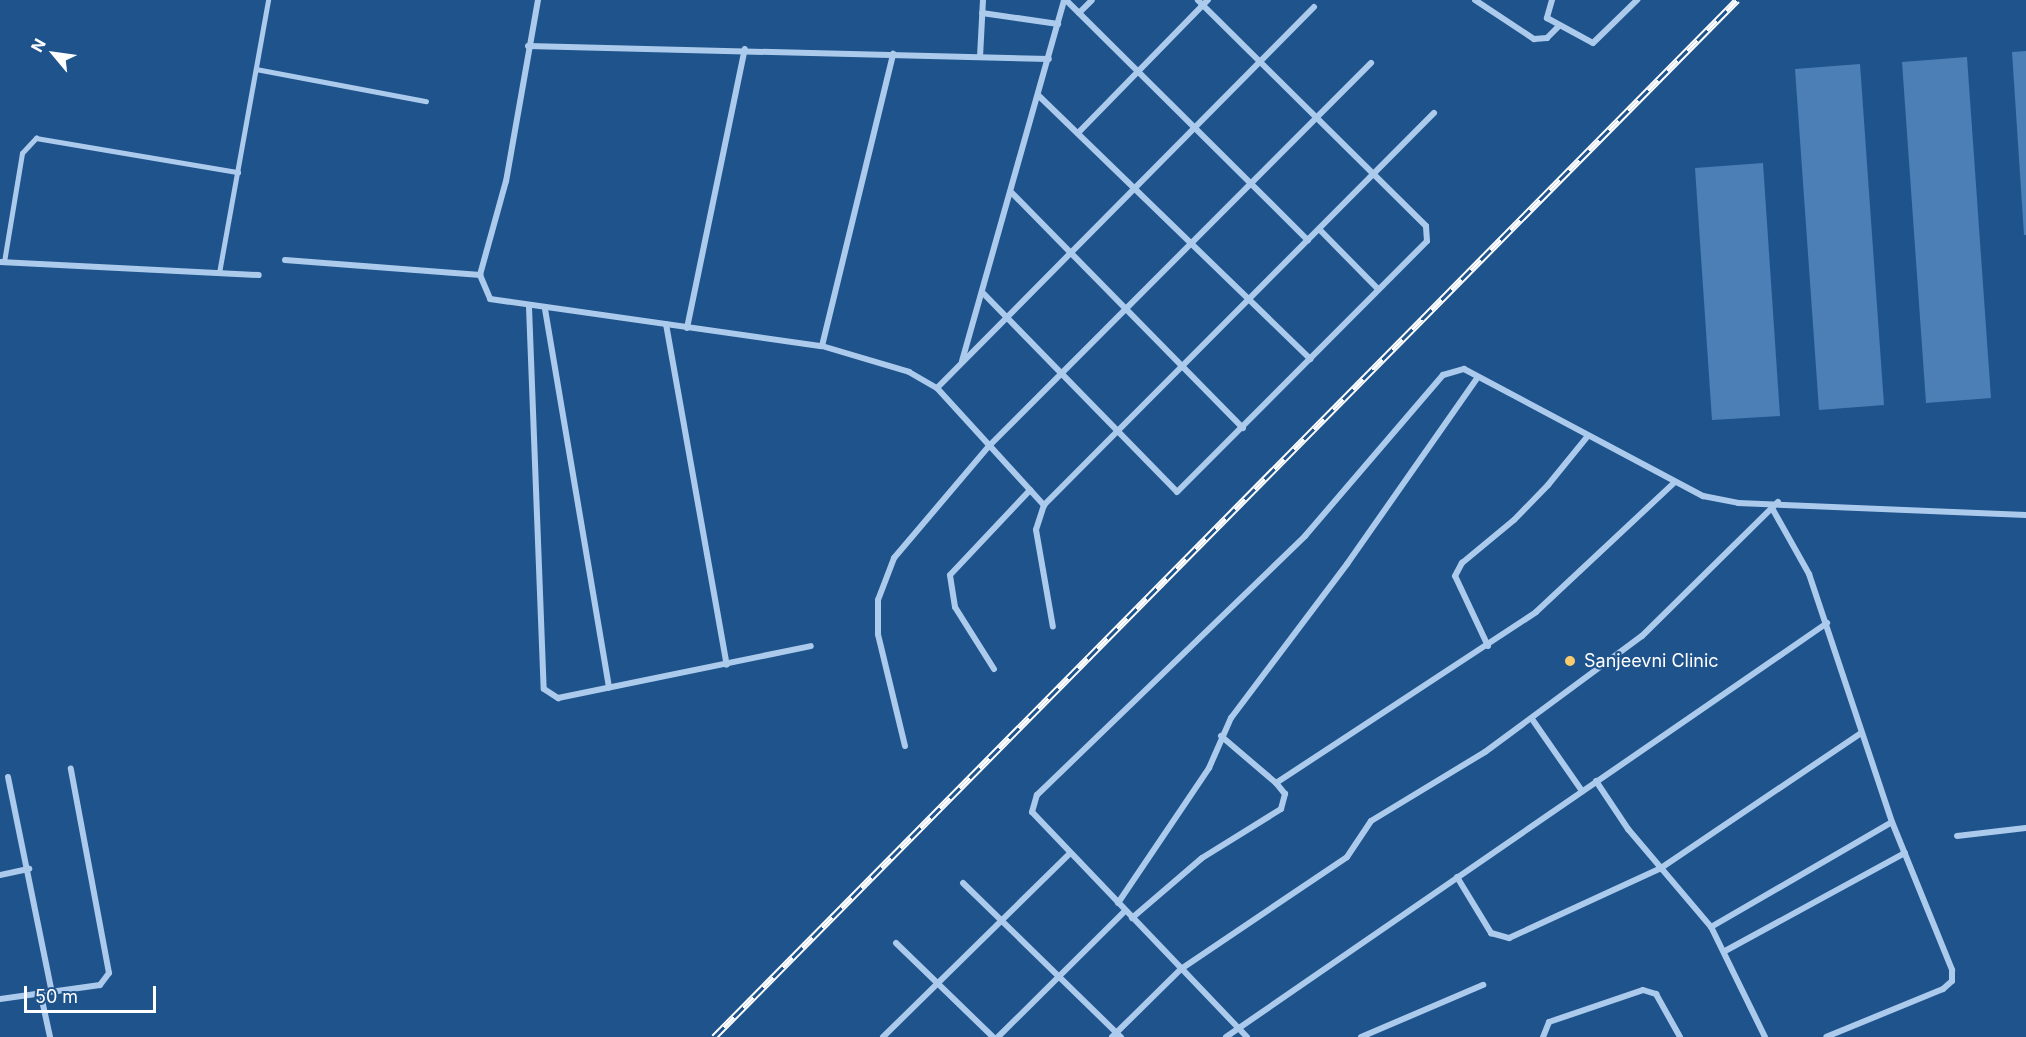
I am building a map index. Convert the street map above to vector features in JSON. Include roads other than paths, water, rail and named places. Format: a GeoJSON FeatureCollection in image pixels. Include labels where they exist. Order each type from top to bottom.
{"type":"FeatureCollection","features":[{"type":"Feature","properties":{"kind":"street"},"geometry":{"type":"LineString","coordinates":[[538,0],[528,46],[506,182],[480,275],[490,299],[529,307],[822,346],[909,372],[936,388],[1044,505]]}},
{"type":"Feature","properties":{"kind":"street"},"geometry":{"type":"LineString","coordinates":[[980,57],[983,0]]}},
{"type":"Feature","properties":{"kind":"street"},"geometry":{"type":"LineString","coordinates":[[962,362],[1065,0],[1308,240]]}},
{"type":"Feature","properties":{"kind":"street"},"geometry":{"type":"LineString","coordinates":[[1079,13],[1092,0]]}},
{"type":"Feature","properties":{"kind":"street"},"geometry":{"type":"LineString","coordinates":[[1475,0],[1534,39],[1547,38],[1559,26]]}},
{"type":"Feature","properties":{"kind":"street"},"geometry":{"type":"LineString","coordinates":[[1552,0],[1545,14],[1559,26],[1593,43],[1637,0]]}},
{"type":"Feature","properties":{"kind":"street"},"geometry":{"type":"LineString","coordinates":[[982,292],[1177,492],[1427,241],[1429,232],[1203,2],[1078,133]]}},
{"type":"Feature","properties":{"kind":"street"},"geometry":{"type":"LineString","coordinates":[[936,388],[1314,7]]}},
{"type":"Feature","properties":{"kind":"street"},"geometry":{"type":"LineString","coordinates":[[982,14],[1058,24]]}},
{"type":"Feature","properties":{"kind":"street"},"geometry":{"type":"LineString","coordinates":[[528,46],[745,49],[1049,59]]}},
{"type":"Feature","properties":{"kind":"street"},"geometry":{"type":"LineString","coordinates":[[687,328],[745,49]]}},
{"type":"Feature","properties":{"kind":"street"},"geometry":{"type":"LineString","coordinates":[[822,346],[893,54]]}},
{"type":"Feature","properties":{"kind":"street"},"geometry":{"type":"LineString","coordinates":[[905,746],[878,634],[884,578],[894,558],[989,446],[1371,63]]}},
{"type":"Feature","properties":{"kind":"street"},"geometry":{"type":"LineString","coordinates":[[1039,96],[1310,359]]}},
{"type":"Feature","properties":{"kind":"street"},"geometry":{"type":"LineString","coordinates":[[1053,627],[1036,530],[1044,505],[1434,113]]}},
{"type":"Feature","properties":{"kind":"street"},"geometry":{"type":"LineString","coordinates":[[1011,192],[1243,428]]}},
{"type":"Feature","properties":{"kind":"street"},"geometry":{"type":"LineString","coordinates":[[1319,229],[1378,289]]}},
{"type":"Feature","properties":{"kind":"street"},"geometry":{"type":"LineString","coordinates":[[285,261],[480,275]]}},
{"type":"Feature","properties":{"kind":"street"},"geometry":{"type":"LineString","coordinates":[[2,262],[259,275]]}},
{"type":"Feature","properties":{"kind":"street"},"geometry":{"type":"LineString","coordinates":[[529,307],[544,689],[558,698],[811,646]]}},
{"type":"Feature","properties":{"kind":"street"},"geometry":{"type":"LineString","coordinates":[[545,309],[609,688]]}},
{"type":"Feature","properties":{"kind":"street"},"geometry":{"type":"LineString","coordinates":[[666,324],[727,665]]}},
{"type":"Feature","properties":{"kind":"street"},"geometry":{"type":"LineString","coordinates":[[1247,1037],[1032,812],[1038,795],[1305,536],[1443,375],[1464,369],[1587,437],[1702,496],[1738,503],[1778,502],[2026,515]]}},
{"type":"Feature","properties":{"kind":"street"},"geometry":{"type":"LineString","coordinates":[[1118,903],[1209,768],[1221,735],[1478,377]]}},
{"type":"Feature","properties":{"kind":"street"},"geometry":{"type":"LineString","coordinates":[[1488,646],[1455,576],[1461,563],[1514,520],[1587,437]]}},
{"type":"Feature","properties":{"kind":"street"},"geometry":{"type":"LineString","coordinates":[[1276,783],[1488,646],[1584,571],[1674,483]]}},
{"type":"Feature","properties":{"kind":"street"},"geometry":{"type":"LineString","coordinates":[[994,669],[955,606],[950,575],[1030,490]]}},
{"type":"Feature","properties":{"kind":"street"},"geometry":{"type":"LineString","coordinates":[[963,883],[1116,1035],[1181,969],[1347,857],[1371,821],[1532,719],[1642,636],[1778,502]]}},
{"type":"Feature","properties":{"kind":"street"},"geometry":{"type":"LineString","coordinates":[[1772,508],[1809,574],[1892,822],[1952,970],[1952,981],[1826,1037]]}},
{"type":"Feature","properties":{"kind":"street"},"geometry":{"type":"LineString","coordinates":[[1226,1037],[1237,1026],[1827,623]]}},
{"type":"Feature","properties":{"kind":"street"},"geometry":{"type":"LineString","coordinates":[[1532,719],[1582,791]]}},
{"type":"Feature","properties":{"kind":"street"},"geometry":{"type":"LineString","coordinates":[[1457,877],[1491,933],[1499,939],[1661,868],[1861,733]]}},
{"type":"Feature","properties":{"kind":"street"},"geometry":{"type":"LineString","coordinates":[[1132,918],[1202,858],[1281,809],[1285,794],[1276,783],[1221,735]]}},
{"type":"Feature","properties":{"kind":"street"},"geometry":{"type":"LineString","coordinates":[[0,999],[51,989],[100,985],[109,973],[71,769]]}},
{"type":"Feature","properties":{"kind":"street"},"geometry":{"type":"LineString","coordinates":[[8,777],[51,989]]}},
{"type":"Feature","properties":{"kind":"street"},"geometry":{"type":"LineString","coordinates":[[1596,781],[1661,868],[1711,927],[1725,951],[1765,1037]]}},
{"type":"Feature","properties":{"kind":"street"},"geometry":{"type":"LineString","coordinates":[[1711,927],[1892,822]]}},
{"type":"Feature","properties":{"kind":"street"},"geometry":{"type":"LineString","coordinates":[[1957,836],[2026,828]]}},
{"type":"Feature","properties":{"kind":"street"},"geometry":{"type":"LineString","coordinates":[[1725,951],[1905,853]]}},
{"type":"Feature","properties":{"kind":"street"},"geometry":{"type":"LineString","coordinates":[[883,1037],[1070,854]]}},
{"type":"Feature","properties":{"kind":"street"},"geometry":{"type":"LineString","coordinates":[[0,875],[28,869]]}},
{"type":"Feature","properties":{"kind":"street"},"geometry":{"type":"LineString","coordinates":[[998,1037],[1125,911]]}},
{"type":"Feature","properties":{"kind":"street"},"geometry":{"type":"LineString","coordinates":[[896,943],[993,1037]]}},
{"type":"Feature","properties":{"kind":"street"},"geometry":{"type":"LineString","coordinates":[[1361,1037],[1483,985]]}},
{"type":"Feature","properties":{"kind":"street"},"geometry":{"type":"LineString","coordinates":[[1543,1037],[1549,1022],[1643,990],[1656,994],[1680,1037]]}},
{"type":"Feature","properties":{"kind":"street"},"geometry":{"type":"LineString","coordinates":[[40,991],[50,1037]]}},
{"type":"Feature","properties":{"kind":"lane"},"geometry":{"type":"LineString","coordinates":[[219,273],[268,0]]}},
{"type":"Feature","properties":{"kind":"lane"},"geometry":{"type":"LineString","coordinates":[[256,69],[426,101]]}},
{"type":"Feature","properties":{"kind":"lane"},"geometry":{"type":"LineString","coordinates":[[2,262],[22,153],[36,138],[238,172]]}},
{"type":"Feature","properties":{"kind":"railway"},"geometry":{"type":"LineString","coordinates":[[714,1037],[1737,0]]}},
{"type":"Feature","properties":{"kind":"place","name":"Sanjeevni Clinic"},"geometry":{"type":"Point","coordinates":[1570,661]}}]}
